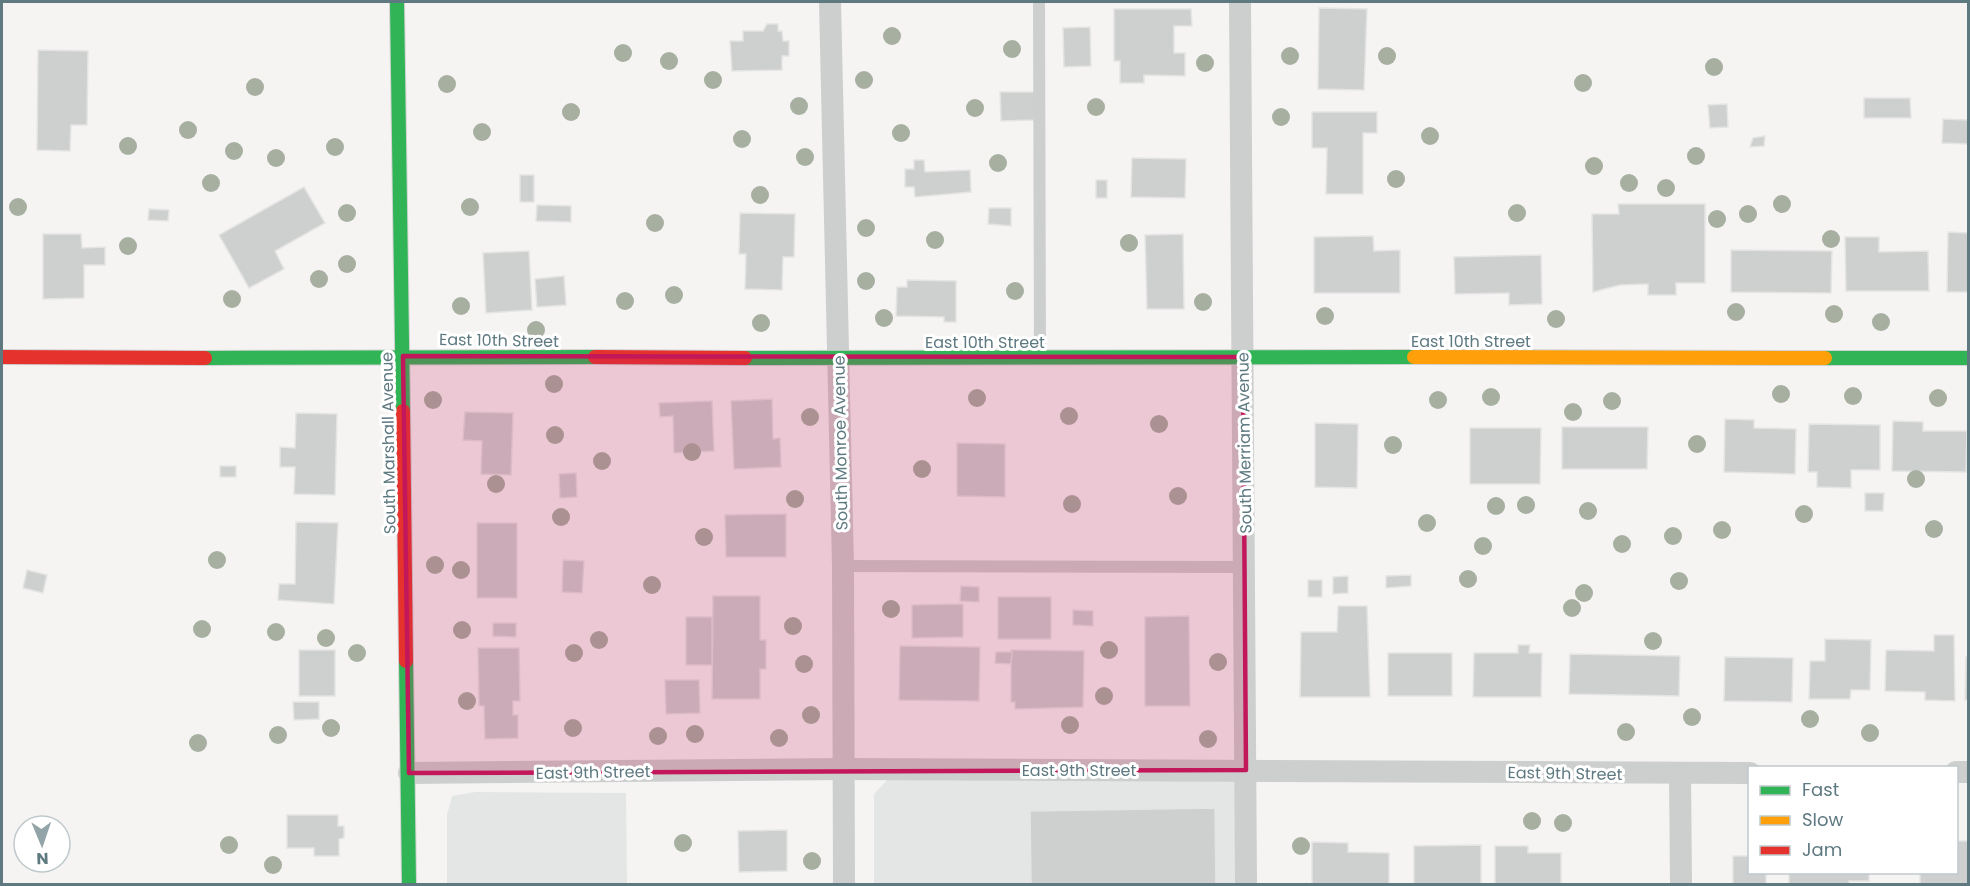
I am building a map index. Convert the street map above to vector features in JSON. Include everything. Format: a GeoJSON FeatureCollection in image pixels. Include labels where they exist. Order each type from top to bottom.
{"type":"FeatureCollection","features":[{"type":"Feature","properties":{"kind":"street","name":"South Marshall Avenue"},"geometry":{"type":"LineString","coordinates":[[397,2],[409,885]]}},
{"type":"Feature","properties":{"kind":"street","name":"South Monroe Avenue"},"geometry":{"type":"LineString","coordinates":[[830,2],[843,566],[844,885]]}},
{"type":"Feature","properties":{"kind":"street","name":"South Merriam Avenue"},"geometry":{"type":"LineString","coordinates":[[1240,2],[1246,885]]}},
{"type":"Feature","properties":{"kind":"street","name":"East 10th Street"},"geometry":{"type":"LineString","coordinates":[[2,357],[34,359],[403,356],[838,359],[1968,358]]}},
{"type":"Feature","properties":{"kind":"street","name":"East 9th Street"},"geometry":{"type":"LineString","coordinates":[[409,773],[1246,770],[1748,773]]}},
{"type":"Feature","properties":{"kind":"street"},"geometry":{"type":"LineString","coordinates":[[1680,774],[1681,885]]}},
{"type":"Feature","properties":{"kind":"lane"},"geometry":{"type":"LineString","coordinates":[[1039,2],[1040,359]]}},
{"type":"Feature","properties":{"kind":"lane"},"geometry":{"type":"LineString","coordinates":[[843,566],[1245,567]]}},
{"type":"Feature","properties":{"kind":"highlighted area"},"geometry":{"type":"Polygon","coordinates":[[[403,356],[1243,357],[1246,770],[409,773],[403,356]]]}},
{"type":"Feature","properties":{"kind":"shaded area"},"geometry":{"type":"Polygon","coordinates":[[[1232,778],[1247,796],[1246,884],[874,884],[874,794],[888,779],[1232,778]]]}},
{"type":"Feature","properties":{"kind":"shaded area"},"geometry":{"type":"Polygon","coordinates":[[[475,792],[626,793],[627,884],[447,884],[447,815],[452,796],[475,792]]]}},
{"type":"Feature","properties":{"kind":"building"},"geometry":{"type":"Polygon","coordinates":[[[1319,8],[1367,9],[1364,90],[1318,89],[1319,8]]]}},
{"type":"Feature","properties":{"kind":"building"},"geometry":{"type":"Polygon","coordinates":[[[1114,9],[1191,9],[1192,26],[1174,26],[1174,53],[1185,53],[1185,76],[1144,75],[1144,83],[1120,83],[1120,61],[1114,61],[1114,9]]]}},
{"type":"Feature","properties":{"kind":"building"},"geometry":{"type":"Polygon","coordinates":[[[767,24],[778,24],[778,31],[782,31],[783,41],[789,41],[789,56],[782,56],[782,70],[732,71],[730,41],[743,41],[743,31],[763,31],[767,24]]]}},
{"type":"Feature","properties":{"kind":"building"},"geometry":{"type":"Polygon","coordinates":[[[1090,27],[1091,66],[1064,67],[1063,28],[1090,27]]]}},
{"type":"Feature","properties":{"kind":"building"},"geometry":{"type":"Polygon","coordinates":[[[38,50],[88,51],[87,125],[71,125],[70,151],[37,150],[38,50]]]}},
{"type":"Feature","properties":{"kind":"building"},"geometry":{"type":"Polygon","coordinates":[[[1000,92],[1035,92],[1035,120],[1001,121],[1000,92]]]}},
{"type":"Feature","properties":{"kind":"building"},"geometry":{"type":"Polygon","coordinates":[[[1864,98],[1910,98],[1911,118],[1864,118],[1864,98]]]}},
{"type":"Feature","properties":{"kind":"building"},"geometry":{"type":"Polygon","coordinates":[[[1727,104],[1728,127],[1710,128],[1708,105],[1727,104]]]}},
{"type":"Feature","properties":{"kind":"building"},"geometry":{"type":"Polygon","coordinates":[[[1312,112],[1377,112],[1377,133],[1363,133],[1363,194],[1326,194],[1327,148],[1312,148],[1312,112]]]}},
{"type":"Feature","properties":{"kind":"building"},"geometry":{"type":"Polygon","coordinates":[[[1943,119],[1968,120],[1968,144],[1942,143],[1943,119]]]}},
{"type":"Feature","properties":{"kind":"building"},"geometry":{"type":"Polygon","coordinates":[[[1765,136],[1764,146],[1750,147],[1753,138],[1765,136]]]}},
{"type":"Feature","properties":{"kind":"building"},"geometry":{"type":"Polygon","coordinates":[[[1132,158],[1186,159],[1185,198],[1131,197],[1132,158]]]}},
{"type":"Feature","properties":{"kind":"building"},"geometry":{"type":"Polygon","coordinates":[[[914,160],[924,160],[925,172],[970,170],[971,192],[915,197],[914,187],[905,187],[905,169],[914,169],[914,160]]]}},
{"type":"Feature","properties":{"kind":"building"},"geometry":{"type":"Polygon","coordinates":[[[520,175],[534,175],[534,202],[520,202],[520,175]]]}},
{"type":"Feature","properties":{"kind":"building"},"geometry":{"type":"Polygon","coordinates":[[[1096,180],[1107,180],[1107,198],[1096,198],[1096,180]]]}},
{"type":"Feature","properties":{"kind":"building"},"geometry":{"type":"Polygon","coordinates":[[[304,187],[325,223],[275,251],[284,269],[249,288],[219,235],[304,187]]]}},
{"type":"Feature","properties":{"kind":"building"},"geometry":{"type":"Polygon","coordinates":[[[1618,204],[1705,204],[1705,283],[1676,283],[1676,295],[1648,295],[1648,284],[1620,285],[1593,292],[1592,214],[1619,214],[1618,204]]]}},
{"type":"Feature","properties":{"kind":"building"},"geometry":{"type":"Polygon","coordinates":[[[537,205],[571,206],[571,222],[536,221],[537,205]]]}},
{"type":"Feature","properties":{"kind":"building"},"geometry":{"type":"Polygon","coordinates":[[[989,208],[1011,208],[1011,226],[988,224],[989,208]]]}},
{"type":"Feature","properties":{"kind":"building"},"geometry":{"type":"Polygon","coordinates":[[[149,209],[169,210],[168,221],[148,220],[149,209]]]}},
{"type":"Feature","properties":{"kind":"building"},"geometry":{"type":"Polygon","coordinates":[[[740,213],[795,214],[794,257],[783,257],[782,290],[745,289],[746,254],[739,254],[740,213]]]}},
{"type":"Feature","properties":{"kind":"building"},"geometry":{"type":"Polygon","coordinates":[[[1948,232],[1968,233],[1968,292],[1947,292],[1948,232]]]}},
{"type":"Feature","properties":{"kind":"building"},"geometry":{"type":"Polygon","coordinates":[[[43,234],[81,234],[82,248],[105,247],[105,265],[84,265],[84,298],[43,299],[43,234]]]}},
{"type":"Feature","properties":{"kind":"building"},"geometry":{"type":"Polygon","coordinates":[[[1183,234],[1184,309],[1147,309],[1145,235],[1183,234]]]}},
{"type":"Feature","properties":{"kind":"building"},"geometry":{"type":"Polygon","coordinates":[[[1373,236],[1374,251],[1400,250],[1400,293],[1314,293],[1314,237],[1373,236]]]}},
{"type":"Feature","properties":{"kind":"building"},"geometry":{"type":"Polygon","coordinates":[[[1845,237],[1879,237],[1879,252],[1928,251],[1929,291],[1846,291],[1845,237]]]}},
{"type":"Feature","properties":{"kind":"building"},"geometry":{"type":"Polygon","coordinates":[[[1731,250],[1832,251],[1831,293],[1731,292],[1731,250]]]}},
{"type":"Feature","properties":{"kind":"building"},"geometry":{"type":"Polygon","coordinates":[[[529,251],[532,310],[486,313],[483,253],[529,251]]]}},
{"type":"Feature","properties":{"kind":"building"},"geometry":{"type":"Polygon","coordinates":[[[1541,255],[1542,304],[1509,305],[1509,293],[1455,294],[1454,257],[1541,255]]]}},
{"type":"Feature","properties":{"kind":"building"},"geometry":{"type":"Polygon","coordinates":[[[564,276],[566,305],[537,307],[535,279],[564,276]]]}},
{"type":"Feature","properties":{"kind":"building"},"geometry":{"type":"Polygon","coordinates":[[[907,280],[956,281],[956,322],[944,322],[944,317],[896,316],[897,287],[907,287],[907,280]]]}},
{"type":"Feature","properties":{"kind":"building"},"geometry":{"type":"Polygon","coordinates":[[[772,399],[773,439],[780,438],[781,467],[734,469],[731,401],[772,399]]]}},
{"type":"Feature","properties":{"kind":"building"},"geometry":{"type":"Polygon","coordinates":[[[712,401],[714,451],[674,453],[673,416],[660,417],[659,403],[712,401]]]}},
{"type":"Feature","properties":{"kind":"building"},"geometry":{"type":"Polygon","coordinates":[[[465,412],[513,413],[511,475],[481,474],[482,441],[463,440],[465,412]]]}},
{"type":"Feature","properties":{"kind":"building"},"geometry":{"type":"Polygon","coordinates":[[[296,413],[337,414],[335,495],[294,494],[295,467],[280,467],[280,447],[295,448],[296,413]]]}},
{"type":"Feature","properties":{"kind":"building"},"geometry":{"type":"Polygon","coordinates":[[[1725,419],[1754,420],[1754,428],[1796,429],[1795,474],[1724,472],[1725,419]]]}},
{"type":"Feature","properties":{"kind":"building"},"geometry":{"type":"Polygon","coordinates":[[[1893,421],[1923,422],[1923,431],[1967,431],[1966,472],[1892,471],[1893,421]]]}},
{"type":"Feature","properties":{"kind":"building"},"geometry":{"type":"Polygon","coordinates":[[[1315,423],[1358,424],[1357,488],[1315,487],[1315,423]]]}},
{"type":"Feature","properties":{"kind":"building"},"geometry":{"type":"Polygon","coordinates":[[[1809,424],[1880,425],[1880,470],[1851,470],[1851,488],[1817,487],[1817,472],[1808,472],[1809,424]]]}},
{"type":"Feature","properties":{"kind":"building"},"geometry":{"type":"Polygon","coordinates":[[[1562,427],[1648,427],[1647,469],[1562,469],[1562,427]]]}},
{"type":"Feature","properties":{"kind":"building"},"geometry":{"type":"Polygon","coordinates":[[[1470,428],[1541,428],[1540,484],[1470,484],[1470,428]]]}},
{"type":"Feature","properties":{"kind":"building"},"geometry":{"type":"Polygon","coordinates":[[[957,443],[1005,444],[1005,497],[957,496],[957,443]]]}},
{"type":"Feature","properties":{"kind":"building"},"geometry":{"type":"Polygon","coordinates":[[[220,466],[236,466],[236,477],[220,477],[220,466]]]}},
{"type":"Feature","properties":{"kind":"building"},"geometry":{"type":"Polygon","coordinates":[[[576,473],[577,497],[560,498],[559,474],[576,473]]]}},
{"type":"Feature","properties":{"kind":"building"},"geometry":{"type":"Polygon","coordinates":[[[1865,493],[1884,493],[1883,511],[1865,511],[1865,493]]]}},
{"type":"Feature","properties":{"kind":"building"},"geometry":{"type":"Polygon","coordinates":[[[786,514],[786,557],[726,557],[725,515],[786,514]]]}},
{"type":"Feature","properties":{"kind":"building"},"geometry":{"type":"Polygon","coordinates":[[[296,522],[338,523],[334,604],[278,600],[279,584],[295,584],[296,522]]]}},
{"type":"Feature","properties":{"kind":"building"},"geometry":{"type":"Polygon","coordinates":[[[477,523],[517,523],[517,598],[477,598],[477,523]]]}},
{"type":"Feature","properties":{"kind":"building"},"geometry":{"type":"Polygon","coordinates":[[[563,560],[584,561],[582,593],[562,592],[563,560]]]}},
{"type":"Feature","properties":{"kind":"building"},"geometry":{"type":"Polygon","coordinates":[[[27,570],[47,575],[43,593],[23,588],[27,570]]]}},
{"type":"Feature","properties":{"kind":"building"},"geometry":{"type":"Polygon","coordinates":[[[1411,575],[1411,586],[1386,588],[1386,576],[1411,575]]]}},
{"type":"Feature","properties":{"kind":"building"},"geometry":{"type":"Polygon","coordinates":[[[1348,576],[1348,593],[1333,594],[1333,577],[1348,576]]]}},
{"type":"Feature","properties":{"kind":"building"},"geometry":{"type":"Polygon","coordinates":[[[1308,580],[1322,580],[1322,597],[1308,597],[1308,580]]]}},
{"type":"Feature","properties":{"kind":"building"},"geometry":{"type":"Polygon","coordinates":[[[961,586],[979,587],[979,602],[960,601],[961,586]]]}},
{"type":"Feature","properties":{"kind":"building"},"geometry":{"type":"Polygon","coordinates":[[[713,596],[760,596],[760,640],[766,640],[766,669],[760,669],[760,699],[712,699],[713,596]]]}},
{"type":"Feature","properties":{"kind":"building"},"geometry":{"type":"Polygon","coordinates":[[[998,597],[1051,597],[1051,639],[998,639],[998,597]]]}},
{"type":"Feature","properties":{"kind":"building"},"geometry":{"type":"Polygon","coordinates":[[[963,604],[963,637],[912,638],[912,605],[963,604]]]}},
{"type":"Feature","properties":{"kind":"building"},"geometry":{"type":"Polygon","coordinates":[[[1338,606],[1367,606],[1370,697],[1300,697],[1301,632],[1337,632],[1338,606]]]}},
{"type":"Feature","properties":{"kind":"building"},"geometry":{"type":"Polygon","coordinates":[[[1073,610],[1093,611],[1093,626],[1073,625],[1073,610]]]}},
{"type":"Feature","properties":{"kind":"building"},"geometry":{"type":"Polygon","coordinates":[[[1189,616],[1190,706],[1145,706],[1145,617],[1189,616]]]}},
{"type":"Feature","properties":{"kind":"building"},"geometry":{"type":"Polygon","coordinates":[[[686,617],[712,617],[712,665],[686,665],[686,617]]]}},
{"type":"Feature","properties":{"kind":"building"},"geometry":{"type":"Polygon","coordinates":[[[493,623],[516,623],[516,637],[493,636],[493,623]]]}},
{"type":"Feature","properties":{"kind":"building"},"geometry":{"type":"Polygon","coordinates":[[[1934,635],[1954,635],[1955,701],[1925,700],[1925,692],[1885,691],[1886,650],[1934,651],[1934,635]]]}},
{"type":"Feature","properties":{"kind":"building"},"geometry":{"type":"Polygon","coordinates":[[[1825,639],[1871,640],[1870,690],[1851,690],[1850,699],[1809,699],[1810,661],[1825,661],[1825,639]]]}},
{"type":"Feature","properties":{"kind":"building"},"geometry":{"type":"Polygon","coordinates":[[[1518,645],[1530,645],[1529,653],[1542,653],[1541,697],[1473,697],[1474,653],[1518,653],[1518,645]]]}},
{"type":"Feature","properties":{"kind":"building"},"geometry":{"type":"Polygon","coordinates":[[[900,646],[980,647],[979,701],[899,700],[900,646]]]}},
{"type":"Feature","properties":{"kind":"building"},"geometry":{"type":"Polygon","coordinates":[[[478,648],[519,648],[520,701],[513,701],[513,715],[518,715],[518,738],[485,739],[484,706],[479,706],[478,648]]]}},
{"type":"Feature","properties":{"kind":"building"},"geometry":{"type":"Polygon","coordinates":[[[299,650],[335,650],[335,696],[299,696],[299,650]]]}},
{"type":"Feature","properties":{"kind":"building"},"geometry":{"type":"Polygon","coordinates":[[[1011,650],[1084,651],[1083,707],[1015,709],[1015,702],[1011,702],[1011,650]]]}},
{"type":"Feature","properties":{"kind":"building"},"geometry":{"type":"Polygon","coordinates":[[[996,652],[1012,652],[1011,664],[995,663],[996,652]]]}},
{"type":"Feature","properties":{"kind":"building"},"geometry":{"type":"Polygon","coordinates":[[[1388,653],[1452,653],[1452,696],[1388,696],[1388,653]]]}},
{"type":"Feature","properties":{"kind":"building"},"geometry":{"type":"Polygon","coordinates":[[[1570,654],[1680,656],[1679,696],[1569,694],[1570,654]]]}},
{"type":"Feature","properties":{"kind":"building"},"geometry":{"type":"Polygon","coordinates":[[[1725,657],[1793,658],[1792,702],[1724,701],[1725,657]]]}},
{"type":"Feature","properties":{"kind":"building"},"geometry":{"type":"Polygon","coordinates":[[[1966,657],[1968,657],[1968,700],[1965,700],[1966,657]]]}},
{"type":"Feature","properties":{"kind":"building"},"geometry":{"type":"Polygon","coordinates":[[[665,680],[699,680],[700,713],[666,714],[665,680]]]}},
{"type":"Feature","properties":{"kind":"building"},"geometry":{"type":"Polygon","coordinates":[[[293,702],[319,702],[319,719],[294,720],[293,702]]]}},
{"type":"Feature","properties":{"kind":"building"},"geometry":{"type":"Polygon","coordinates":[[[1215,808],[1216,884],[1031,884],[1030,811],[1215,808]]]}},
{"type":"Feature","properties":{"kind":"building"},"geometry":{"type":"Polygon","coordinates":[[[287,815],[338,815],[338,826],[344,826],[344,838],[339,839],[339,856],[314,856],[314,848],[287,848],[287,815]]]}},
{"type":"Feature","properties":{"kind":"building"},"geometry":{"type":"Polygon","coordinates":[[[787,830],[787,871],[739,872],[738,831],[787,830]]]}},
{"type":"Feature","properties":{"kind":"building"},"geometry":{"type":"Polygon","coordinates":[[[1958,841],[1968,841],[1968,884],[1920,884],[1920,874],[1958,874],[1958,841]]]}},
{"type":"Feature","properties":{"kind":"building"},"geometry":{"type":"Polygon","coordinates":[[[1312,842],[1348,843],[1348,852],[1389,853],[1389,884],[1312,884],[1312,842]]]}},
{"type":"Feature","properties":{"kind":"building"},"geometry":{"type":"Polygon","coordinates":[[[1481,845],[1481,884],[1414,884],[1414,846],[1481,845]]]}},
{"type":"Feature","properties":{"kind":"building"},"geometry":{"type":"Polygon","coordinates":[[[1495,846],[1528,846],[1528,853],[1561,853],[1561,884],[1495,884],[1495,846]]]}},
{"type":"Feature","properties":{"kind":"building"},"geometry":{"type":"Polygon","coordinates":[[[1733,856],[1748,856],[1748,874],[1766,874],[1766,884],[1733,884],[1733,856]]]}},
{"type":"Feature","properties":{"kind":"building"},"geometry":{"type":"Polygon","coordinates":[[[1789,874],[1869,874],[1869,881],[1849,881],[1849,884],[1789,884],[1789,874]]]}},
{"type":"Feature","properties":{"kind":"traffic: fast"},"geometry":{"type":"LineString","coordinates":[[397,2],[403,411]]}},
{"type":"Feature","properties":{"kind":"traffic: fast"},"geometry":{"type":"LineString","coordinates":[[205,358],[595,357]]}},
{"type":"Feature","properties":{"kind":"traffic: fast"},"geometry":{"type":"LineString","coordinates":[[745,358],[1414,357]]}},
{"type":"Feature","properties":{"kind":"traffic: fast"},"geometry":{"type":"LineString","coordinates":[[1825,358],[1968,358]]}},
{"type":"Feature","properties":{"kind":"traffic: fast"},"geometry":{"type":"LineString","coordinates":[[406,661],[409,884]]}},
{"type":"Feature","properties":{"kind":"traffic: slow"},"geometry":{"type":"LineString","coordinates":[[1414,357],[1825,358]]}},
{"type":"Feature","properties":{"kind":"traffic: jam"},"geometry":{"type":"LineString","coordinates":[[2,357],[205,358]]}},
{"type":"Feature","properties":{"kind":"traffic: jam"},"geometry":{"type":"LineString","coordinates":[[595,357],[745,358]]}},
{"type":"Feature","properties":{"kind":"traffic: jam"},"geometry":{"type":"LineString","coordinates":[[403,411],[406,661]]}}]}
